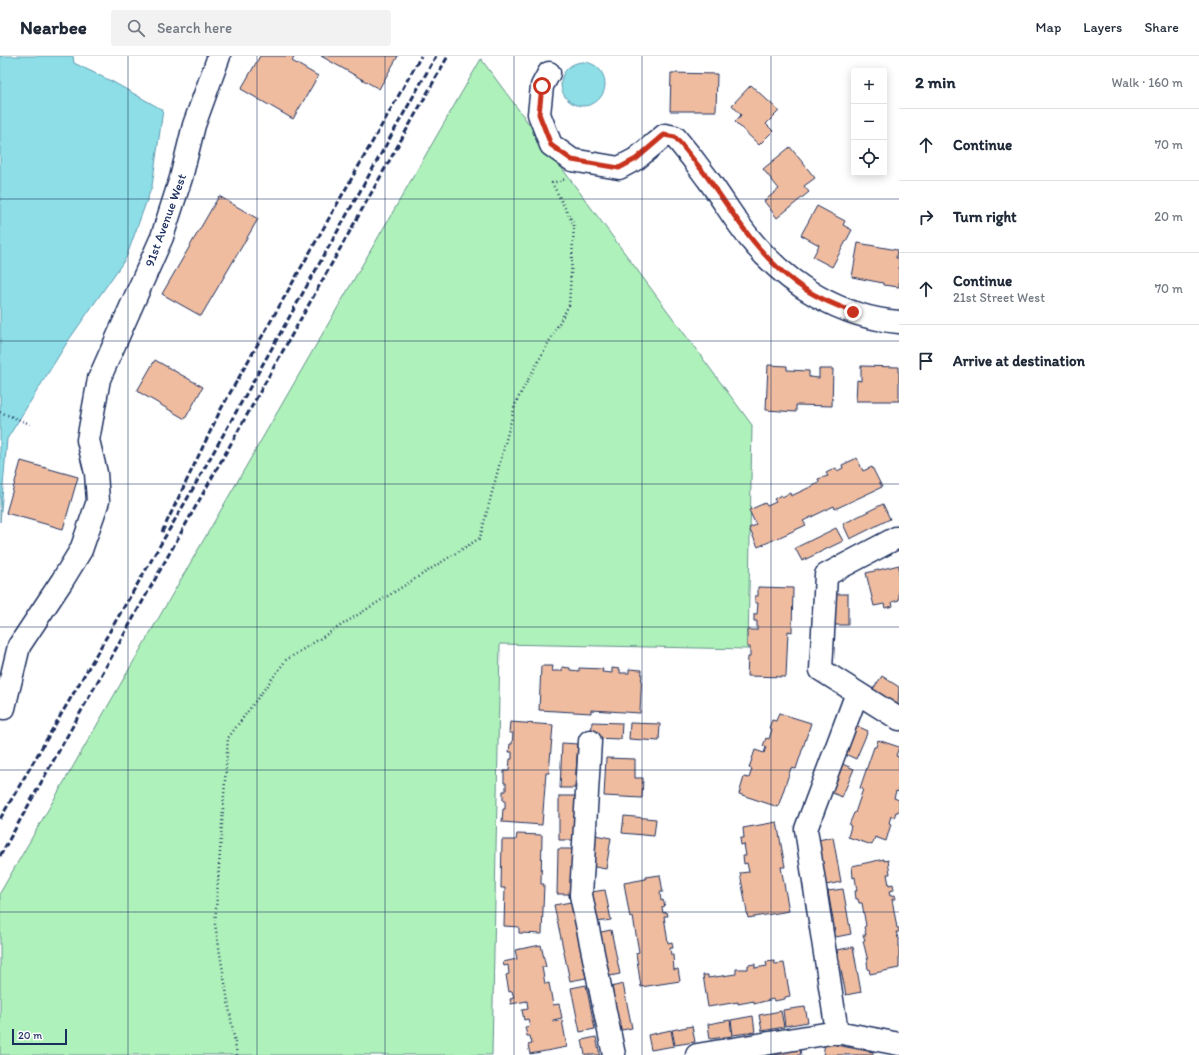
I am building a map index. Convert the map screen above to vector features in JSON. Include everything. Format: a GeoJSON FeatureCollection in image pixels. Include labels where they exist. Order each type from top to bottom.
{"type":"FeatureCollection","features":[{"type":"Feature","properties":{"kind":"street","name":"91st Avenue West"},"geometry":{"type":"LineString","coordinates":[[4,708],[19,646],[81,550],[98,501],[96,473],[88,440],[99,379],[162,237],[181,178],[194,125],[219,56]]}},
{"type":"Feature","properties":{"kind":"street"},"geometry":{"type":"LineString","coordinates":[[549,73],[542,86],[539,114],[551,145],[572,160],[619,168],[636,159],[664,135],[675,137],[706,176],[750,240],[772,263],[796,284],[823,300],[853,312],[886,321],[899,322]]}},
{"type":"Feature","properties":{"kind":"street"},"geometry":{"type":"LineString","coordinates":[[899,538],[896,538],[826,575],[821,670],[899,719]]}},
{"type":"Feature","properties":{"kind":"street"},"geometry":{"type":"LineString","coordinates":[[837,1032],[806,829],[857,693]]}},
{"type":"Feature","properties":{"kind":"street"},"geometry":{"type":"LineString","coordinates":[[590,742],[581,895],[614,1055]]}},
{"type":"Feature","properties":{"kind":"street"},"geometry":{"type":"LineString","coordinates":[[697,1055],[837,1032],[899,1044]]}},
{"type":"Feature","properties":{"kind":"path"},"geometry":{"type":"LineString","coordinates":[[237,1055],[215,924],[228,738],[286,660],[480,538],[516,402],[569,304],[574,225],[552,182],[566,179]]}},
{"type":"Feature","properties":{"kind":"path"},"geometry":{"type":"LineString","coordinates":[[0,412],[30,424]]}},
{"type":"Feature","properties":{"kind":"green space"},"geometry":{"type":"Polygon","coordinates":[[[481,59],[752,425],[748,649],[500,644],[492,1055],[0,1055],[0,893],[481,59]]]}},
{"type":"Feature","properties":{"kind":"water"},"geometry":{"type":"Polygon","coordinates":[[[0,56],[73,56],[74,63],[113,82],[163,110],[152,186],[126,258],[68,341],[7,439],[0,522],[0,56]]]}},
{"type":"Feature","properties":{"kind":"water"},"geometry":{"type":"Polygon","coordinates":[[[579,62],[587,62],[592,63],[599,68],[604,75],[604,93],[599,100],[592,105],[579,106],[571,103],[564,96],[561,88],[561,80],[564,72],[571,65],[579,62]]]}},
{"type":"Feature","properties":{"kind":"building"},"geometry":{"type":"Polygon","coordinates":[[[260,56],[295,56],[292,61],[318,76],[293,119],[241,89],[260,56]]]}},
{"type":"Feature","properties":{"kind":"building"},"geometry":{"type":"Polygon","coordinates":[[[321,56],[398,56],[379,89],[321,56]]]}},
{"type":"Feature","properties":{"kind":"building"},"geometry":{"type":"Polygon","coordinates":[[[671,73],[717,74],[716,111],[670,111],[671,73]]]}},
{"type":"Feature","properties":{"kind":"building"},"geometry":{"type":"Polygon","coordinates":[[[751,85],[779,111],[766,124],[773,131],[759,145],[735,122],[741,115],[732,105],[751,85]]]}},
{"type":"Feature","properties":{"kind":"building"},"geometry":{"type":"Polygon","coordinates":[[[790,147],[815,178],[804,186],[809,192],[777,218],[764,201],[779,189],[763,169],[790,147]]]}},
{"type":"Feature","properties":{"kind":"building"},"geometry":{"type":"Polygon","coordinates":[[[219,196],[258,219],[201,316],[162,294],[219,196]]]}},
{"type":"Feature","properties":{"kind":"building"},"geometry":{"type":"Polygon","coordinates":[[[817,206],[845,221],[843,225],[852,230],[832,267],[813,257],[819,245],[801,235],[817,206]]]}},
{"type":"Feature","properties":{"kind":"building"},"geometry":{"type":"Polygon","coordinates":[[[858,243],[897,250],[896,258],[899,258],[899,287],[883,285],[883,283],[852,277],[858,243]]]}},
{"type":"Feature","properties":{"kind":"building"},"geometry":{"type":"Polygon","coordinates":[[[155,360],[203,387],[185,419],[137,391],[155,360]]]}},
{"type":"Feature","properties":{"kind":"building"},"geometry":{"type":"Polygon","coordinates":[[[768,365],[787,366],[787,370],[809,371],[809,377],[819,378],[819,369],[833,369],[832,406],[796,405],[796,412],[766,410],[768,365]]]}},
{"type":"Feature","properties":{"kind":"building"},"geometry":{"type":"Polygon","coordinates":[[[861,366],[899,367],[899,401],[856,401],[857,380],[861,381],[861,366]]]}},
{"type":"Feature","properties":{"kind":"building"},"geometry":{"type":"Polygon","coordinates":[[[857,458],[863,471],[872,467],[882,487],[835,509],[834,506],[803,521],[806,525],[758,547],[749,528],[756,525],[749,510],[765,503],[767,506],[776,502],[774,499],[781,495],[782,497],[790,493],[791,496],[819,483],[818,479],[828,476],[826,473],[836,468],[837,471],[843,468],[842,465],[857,458]]]}},
{"type":"Feature","properties":{"kind":"building"},"geometry":{"type":"Polygon","coordinates":[[[21,461],[78,477],[63,529],[6,513],[21,461]]]}},
{"type":"Feature","properties":{"kind":"building"},"geometry":{"type":"Polygon","coordinates":[[[883,504],[890,519],[850,539],[843,524],[883,504]]]}},
{"type":"Feature","properties":{"kind":"building"},"geometry":{"type":"Polygon","coordinates":[[[836,528],[843,541],[802,561],[795,548],[836,528]]]}},
{"type":"Feature","properties":{"kind":"building"},"geometry":{"type":"Polygon","coordinates":[[[899,565],[899,600],[892,602],[893,606],[885,608],[884,604],[874,606],[866,573],[899,565]]]}},
{"type":"Feature","properties":{"kind":"building"},"geometry":{"type":"Polygon","coordinates":[[[758,587],[793,588],[792,632],[788,631],[786,677],[747,676],[750,647],[747,647],[747,630],[757,630],[757,621],[754,621],[754,614],[757,614],[758,603],[755,603],[755,596],[758,596],[758,587]]]}},
{"type":"Feature","properties":{"kind":"building"},"geometry":{"type":"Polygon","coordinates":[[[833,594],[848,594],[848,625],[833,625],[833,594]]]}},
{"type":"Feature","properties":{"kind":"building"},"geometry":{"type":"Polygon","coordinates":[[[541,666],[553,666],[552,671],[562,671],[562,667],[579,671],[579,668],[603,669],[602,672],[612,673],[612,668],[620,669],[620,673],[629,673],[629,669],[642,670],[640,713],[591,710],[591,713],[539,710],[541,666]]]}},
{"type":"Feature","properties":{"kind":"building"},"geometry":{"type":"Polygon","coordinates":[[[882,676],[899,687],[898,705],[873,689],[882,676]]]}},
{"type":"Feature","properties":{"kind":"building"},"geometry":{"type":"Polygon","coordinates":[[[779,713],[811,723],[796,769],[791,768],[778,807],[739,794],[744,777],[749,778],[752,769],[749,768],[755,750],[764,753],[766,747],[763,746],[766,738],[769,739],[772,729],[769,728],[772,720],[776,721],[779,713]]]}},
{"type":"Feature","properties":{"kind":"building"},"geometry":{"type":"Polygon","coordinates":[[[510,722],[553,725],[549,773],[546,773],[542,825],[502,822],[503,809],[505,809],[503,791],[506,791],[504,771],[509,771],[510,759],[512,759],[512,752],[509,752],[510,744],[512,744],[513,733],[509,733],[510,722]]]}},
{"type":"Feature","properties":{"kind":"building"},"geometry":{"type":"Polygon","coordinates":[[[592,722],[622,723],[621,739],[591,738],[592,722]]]}},
{"type":"Feature","properties":{"kind":"building"},"geometry":{"type":"Polygon","coordinates":[[[630,723],[660,724],[659,741],[629,739],[630,723]]]}},
{"type":"Feature","properties":{"kind":"building"},"geometry":{"type":"Polygon","coordinates":[[[855,725],[868,731],[856,759],[843,753],[855,725]]]}},
{"type":"Feature","properties":{"kind":"building"},"geometry":{"type":"Polygon","coordinates":[[[878,740],[899,747],[896,756],[899,757],[899,792],[896,791],[894,798],[899,800],[899,810],[896,812],[894,818],[891,816],[889,823],[891,824],[886,841],[875,837],[872,845],[848,837],[851,826],[849,825],[855,813],[863,789],[860,788],[874,747],[876,747],[878,740]]]}},
{"type":"Feature","properties":{"kind":"building"},"geometry":{"type":"Polygon","coordinates":[[[562,743],[578,744],[575,788],[560,788],[562,743]]]}},
{"type":"Feature","properties":{"kind":"building"},"geometry":{"type":"Polygon","coordinates":[[[606,758],[635,759],[635,778],[643,778],[642,798],[604,796],[606,758]]]}},
{"type":"Feature","properties":{"kind":"building"},"geometry":{"type":"Polygon","coordinates":[[[840,763],[854,769],[842,797],[828,791],[840,763]]]}},
{"type":"Feature","properties":{"kind":"building"},"geometry":{"type":"Polygon","coordinates":[[[559,796],[575,796],[575,840],[559,840],[559,796]]]}},
{"type":"Feature","properties":{"kind":"building"},"geometry":{"type":"Polygon","coordinates":[[[624,816],[656,819],[654,836],[622,833],[624,816]]]}},
{"type":"Feature","properties":{"kind":"building"},"geometry":{"type":"Polygon","coordinates":[[[777,822],[785,867],[781,867],[789,911],[748,918],[740,873],[749,872],[747,863],[744,864],[743,856],[746,856],[744,844],[741,845],[740,838],[744,838],[743,828],[777,822]]]}},
{"type":"Feature","properties":{"kind":"building"},"geometry":{"type":"Polygon","coordinates":[[[517,834],[542,835],[541,884],[544,884],[542,934],[519,933],[519,927],[504,926],[505,888],[501,888],[502,840],[516,840],[517,834]]]}},
{"type":"Feature","properties":{"kind":"building"},"geometry":{"type":"Polygon","coordinates":[[[595,835],[611,838],[606,869],[590,866],[595,835]]]}},
{"type":"Feature","properties":{"kind":"building"},"geometry":{"type":"Polygon","coordinates":[[[833,837],[841,882],[826,885],[818,840],[833,837]]]}},
{"type":"Feature","properties":{"kind":"building"},"geometry":{"type":"Polygon","coordinates":[[[558,849],[573,849],[572,894],[557,894],[558,849]]]}},
{"type":"Feature","properties":{"kind":"building"},"geometry":{"type":"Polygon","coordinates":[[[884,859],[884,861],[888,860],[890,874],[887,874],[889,885],[893,884],[894,890],[889,891],[890,896],[895,895],[896,899],[892,899],[897,928],[899,928],[899,932],[896,932],[899,938],[899,968],[870,974],[863,941],[865,940],[863,935],[866,935],[864,927],[866,926],[862,903],[859,903],[858,899],[856,899],[855,891],[857,891],[855,877],[853,878],[852,866],[884,859]]]}},
{"type":"Feature","properties":{"kind":"building"},"geometry":{"type":"Polygon","coordinates":[[[660,875],[663,892],[660,892],[661,901],[663,900],[665,906],[662,907],[663,913],[667,912],[668,916],[664,916],[668,943],[672,942],[673,948],[670,948],[671,955],[673,955],[674,970],[678,969],[680,981],[641,987],[636,953],[639,952],[633,917],[630,918],[624,883],[646,879],[645,877],[660,875]]]}},
{"type":"Feature","properties":{"kind":"building"},"geometry":{"type":"Polygon","coordinates":[[[843,889],[851,934],[836,937],[828,891],[843,889]]]}},
{"type":"Feature","properties":{"kind":"building"},"geometry":{"type":"Polygon","coordinates":[[[605,890],[611,920],[596,922],[591,892],[605,890]]]}},
{"type":"Feature","properties":{"kind":"building"},"geometry":{"type":"Polygon","coordinates":[[[571,902],[586,978],[570,981],[554,905],[571,902]]]}},
{"type":"Feature","properties":{"kind":"building"},"geometry":{"type":"Polygon","coordinates":[[[611,930],[620,974],[605,977],[596,933],[611,930]]]}},
{"type":"Feature","properties":{"kind":"building"},"geometry":{"type":"Polygon","coordinates":[[[541,945],[546,967],[542,967],[545,984],[549,983],[553,1005],[559,1004],[562,1018],[553,1020],[553,1022],[562,1020],[567,1047],[530,1054],[528,1045],[532,1044],[530,1036],[527,1036],[525,1027],[530,1026],[528,1019],[524,1020],[522,1010],[528,1009],[527,1001],[511,1004],[510,999],[514,998],[512,991],[509,992],[506,975],[509,974],[508,965],[504,966],[503,962],[517,959],[515,950],[541,945]]]}},
{"type":"Feature","properties":{"kind":"building"},"geometry":{"type":"Polygon","coordinates":[[[853,947],[861,992],[846,995],[837,950],[853,947]]]}},
{"type":"Feature","properties":{"kind":"building"},"geometry":{"type":"Polygon","coordinates":[[[774,961],[775,964],[784,963],[790,996],[785,997],[785,999],[774,1001],[773,999],[754,1004],[754,1001],[738,1004],[738,1002],[708,1007],[703,975],[708,975],[708,978],[736,974],[736,969],[748,969],[748,965],[755,964],[755,968],[767,966],[766,962],[774,961]]]}},
{"type":"Feature","properties":{"kind":"building"},"geometry":{"type":"Polygon","coordinates":[[[623,984],[632,1028],[617,1031],[607,988],[623,984]]]}},
{"type":"Feature","properties":{"kind":"building"},"geometry":{"type":"Polygon","coordinates":[[[586,985],[595,1029],[580,1032],[571,988],[586,985]]]}},
{"type":"Feature","properties":{"kind":"building"},"geometry":{"type":"Polygon","coordinates":[[[805,1007],[808,1022],[785,1026],[783,1010],[805,1007]]]}},
{"type":"Feature","properties":{"kind":"building"},"geometry":{"type":"Polygon","coordinates":[[[781,1011],[784,1027],[762,1031],[759,1015],[781,1011]]]}},
{"type":"Feature","properties":{"kind":"building"},"geometry":{"type":"Polygon","coordinates":[[[753,1016],[755,1032],[733,1035],[731,1020],[753,1016]]]}},
{"type":"Feature","properties":{"kind":"building"},"geometry":{"type":"Polygon","coordinates":[[[730,1020],[732,1036],[710,1039],[708,1024],[730,1020]]]}},
{"type":"Feature","properties":{"kind":"building"},"geometry":{"type":"Polygon","coordinates":[[[692,1026],[695,1042],[675,1045],[672,1030],[692,1026]]]}},
{"type":"Feature","properties":{"kind":"building"},"geometry":{"type":"Polygon","coordinates":[[[671,1030],[674,1046],[651,1050],[648,1035],[671,1030]]]}},
{"type":"Feature","properties":{"kind":"building"},"geometry":{"type":"Polygon","coordinates":[[[596,1037],[600,1055],[585,1055],[582,1040],[596,1037]]]}},
{"type":"Feature","properties":{"kind":"building"},"geometry":{"type":"Polygon","coordinates":[[[825,1043],[873,1052],[873,1055],[823,1055],[825,1043]]]}},
{"type":"Feature","properties":{"kind":"building"},"geometry":{"type":"Polygon","coordinates":[[[799,1045],[801,1055],[766,1055],[765,1051],[799,1045]]]}},
{"type":"Feature","properties":{"kind":"railway"},"geometry":{"type":"LineString","coordinates":[[162,532],[221,409],[421,56]]}},
{"type":"Feature","properties":{"kind":"railway"},"geometry":{"type":"LineString","coordinates":[[0,819],[186,501],[436,56]]}},
{"type":"Feature","properties":{"kind":"railway"},"geometry":{"type":"LineString","coordinates":[[0,856],[448,56]]}},
{"type":"Feature","properties":{"kind":"route"},"geometry":{"type":"LineString","coordinates":[[542,86],[539,114],[551,145],[572,160],[619,168],[636,159],[664,135],[675,137],[706,176],[750,240],[772,263],[796,284],[823,300],[853,312]]}}]}
